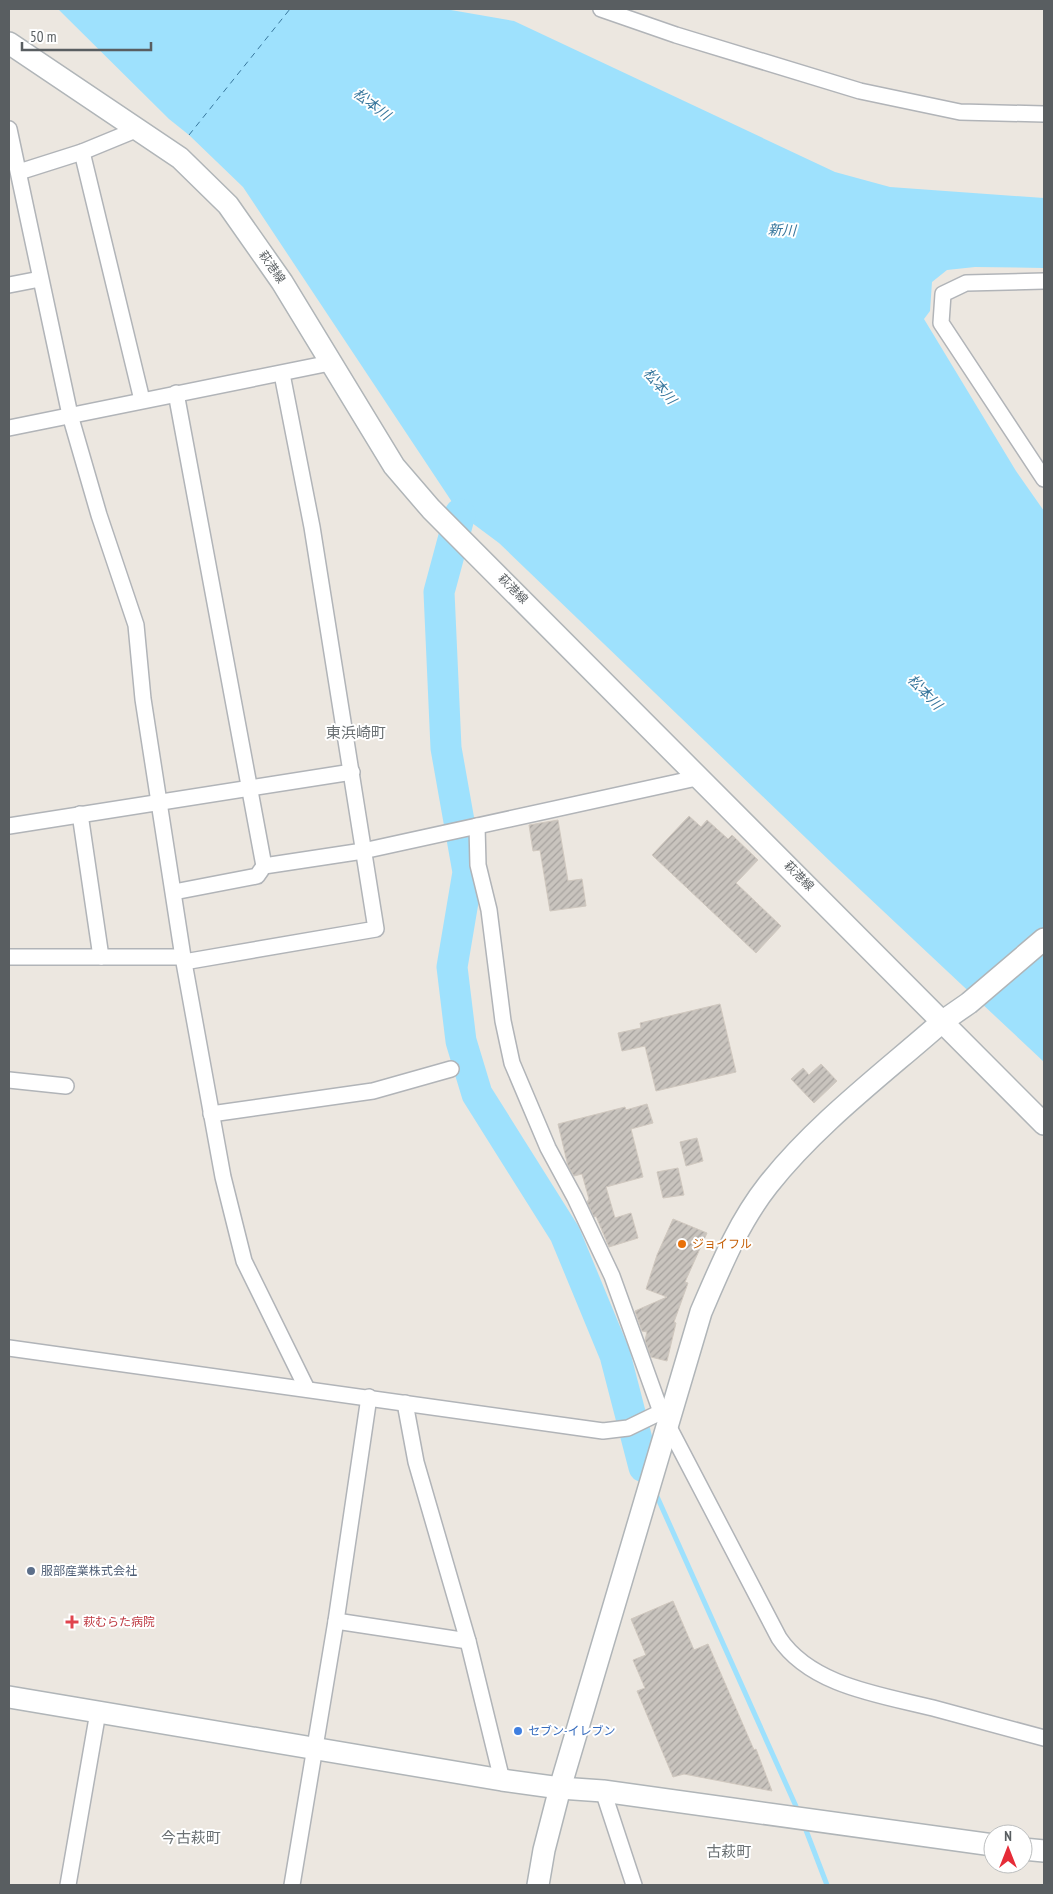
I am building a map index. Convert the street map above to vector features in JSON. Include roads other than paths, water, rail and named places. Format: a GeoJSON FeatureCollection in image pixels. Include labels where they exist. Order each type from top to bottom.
{"type":"FeatureCollection","features":[{"type":"Feature","properties":{"kind":"street"},"geometry":{"type":"LineString","coordinates":[[601,9],[676,35],[860,91],[960,112],[1044,114]]}},
{"type":"Feature","properties":{"kind":"street","name":"萩港線"},"geometry":{"type":"LineString","coordinates":[[9,43],[138,129],[191,167],[228,206],[282,282],[394,466],[432,509],[701,777],[1044,1124]]}},
{"type":"Feature","properties":{"kind":"street"},"geometry":{"type":"LineString","coordinates":[[9,129],[70,415],[98,515],[136,625],[143,699],[184,959],[211,1114],[244,1261],[307,1389]]}},
{"type":"Feature","properties":{"kind":"street"},"geometry":{"type":"LineString","coordinates":[[18,172],[82,152],[138,129]]}},
{"type":"Feature","properties":{"kind":"street"},"geometry":{"type":"LineString","coordinates":[[82,152],[142,400]]}},
{"type":"Feature","properties":{"kind":"street"},"geometry":{"type":"LineString","coordinates":[[9,285],[40,279]]}},
{"type":"Feature","properties":{"kind":"street"},"geometry":{"type":"LineString","coordinates":[[1044,282],[966,283],[943,294],[942,323],[1044,479]]}},
{"type":"Feature","properties":{"kind":"street"},"geometry":{"type":"LineString","coordinates":[[9,428],[330,363]]}},
{"type":"Feature","properties":{"kind":"street"},"geometry":{"type":"LineString","coordinates":[[9,957],[101,956],[184,959],[376,929],[312,527],[282,374]]}},
{"type":"Feature","properties":{"kind":"street"},"geometry":{"type":"LineString","coordinates":[[176,393],[264,866]]}},
{"type":"Feature","properties":{"kind":"street"},"geometry":{"type":"LineString","coordinates":[[9,826],[352,772]]}},
{"type":"Feature","properties":{"kind":"street"},"geometry":{"type":"LineString","coordinates":[[174,892],[257,876],[264,866],[363,850],[701,777]]}},
{"type":"Feature","properties":{"kind":"street"},"geometry":{"type":"LineString","coordinates":[[80,814],[101,956]]}},
{"type":"Feature","properties":{"kind":"street"},"geometry":{"type":"LineString","coordinates":[[473,827],[478,865],[489,910],[502,1021],[512,1063],[548,1148],[575,1198],[612,1276],[664,1419],[779,1638],[787,1650],[800,1662],[855,1688],[1044,1738]]}},
{"type":"Feature","properties":{"kind":"street"},"geometry":{"type":"LineString","coordinates":[[538,1885],[544,1850],[560,1788],[664,1419],[701,1312],[721,1264],[741,1225],[768,1185],[800,1148],[943,1021],[969,1003],[1044,939]]}},
{"type":"Feature","properties":{"kind":"street"},"geometry":{"type":"LineString","coordinates":[[211,1114],[373,1091],[451,1069]]}},
{"type":"Feature","properties":{"kind":"street"},"geometry":{"type":"LineString","coordinates":[[9,1080],[66,1086]]}},
{"type":"Feature","properties":{"kind":"street"},"geometry":{"type":"LineString","coordinates":[[9,1348],[369,1397],[603,1432],[664,1419]]}},
{"type":"Feature","properties":{"kind":"street"},"geometry":{"type":"LineString","coordinates":[[292,1885],[336,1621],[369,1397]]}},
{"type":"Feature","properties":{"kind":"street"},"geometry":{"type":"LineString","coordinates":[[405,1403],[416,1462],[468,1641],[502,1780]]}},
{"type":"Feature","properties":{"kind":"street"},"geometry":{"type":"LineString","coordinates":[[336,1621],[468,1641]]}},
{"type":"Feature","properties":{"kind":"street"},"geometry":{"type":"LineString","coordinates":[[9,1696],[502,1780],[560,1788],[603,1791],[983,1844]]}},
{"type":"Feature","properties":{"kind":"street"},"geometry":{"type":"LineString","coordinates":[[68,1885],[98,1712]]}},
{"type":"Feature","properties":{"kind":"street"},"geometry":{"type":"LineString","coordinates":[[603,1791],[634,1885]]}},
{"type":"Feature","properties":{"kind":"water"},"geometry":{"type":"Polygon","coordinates":[[[58,9],[445,9],[514,21],[835,172],[890,187],[1044,198],[1044,268],[975,267],[947,270],[932,282],[930,311],[924,319],[1016,471],[1044,511],[1044,1062],[833,864],[499,543],[460,514],[243,187],[189,135],[169,119],[58,9]]]}},
{"type":"Feature","properties":{"kind":"waterway"},"geometry":{"type":"LineString","coordinates":[[460,514],[439,592],[446,748],[468,872],[452,967],[461,1041],[477,1094],[565,1234],[615,1355],[644,1467]]}},
{"type":"Feature","properties":{"kind":"waterway"},"geometry":{"type":"LineString","coordinates":[[655,1492],[799,1813]]}},
{"type":"Feature","properties":{"kind":"waterway"},"geometry":{"type":"LineString","coordinates":[[804,1825],[827,1885]]}},
{"type":"Feature","properties":{"kind":"place","name":"ジョイフル"},"geometry":{"type":"Point","coordinates":[682,1244]}},
{"type":"Feature","properties":{"kind":"place","name":"服部産業株式会社"},"geometry":{"type":"Point","coordinates":[31,1571]}},
{"type":"Feature","properties":{"kind":"place","name":"萩むらた病院"},"geometry":{"type":"Point","coordinates":[72,1622]}},
{"type":"Feature","properties":{"kind":"place","name":"セブン-イレブン"},"geometry":{"type":"Point","coordinates":[518,1731]}},
{"type":"Feature","properties":{"kind":"district","name":"東浜崎町"},"geometry":{"type":"Point","coordinates":[356,733]}},
{"type":"Feature","properties":{"kind":"district","name":"今古萩町"},"geometry":{"type":"Point","coordinates":[191,1838]}},
{"type":"Feature","properties":{"kind":"district","name":"古萩町"},"geometry":{"type":"Point","coordinates":[729,1852]}},
{"type":"Feature","properties":{"kind":"water label","name":"松本川"},"geometry":{"type":"Point","coordinates":[372,104]}},
{"type":"Feature","properties":{"kind":"water label","name":"新川"},"geometry":{"type":"Point","coordinates":[782,230]}},
{"type":"Feature","properties":{"kind":"water label","name":"松本川"},"geometry":{"type":"Point","coordinates":[660,386]}},
{"type":"Feature","properties":{"kind":"water label","name":"松本川"},"geometry":{"type":"Point","coordinates":[925,692]}}]}
